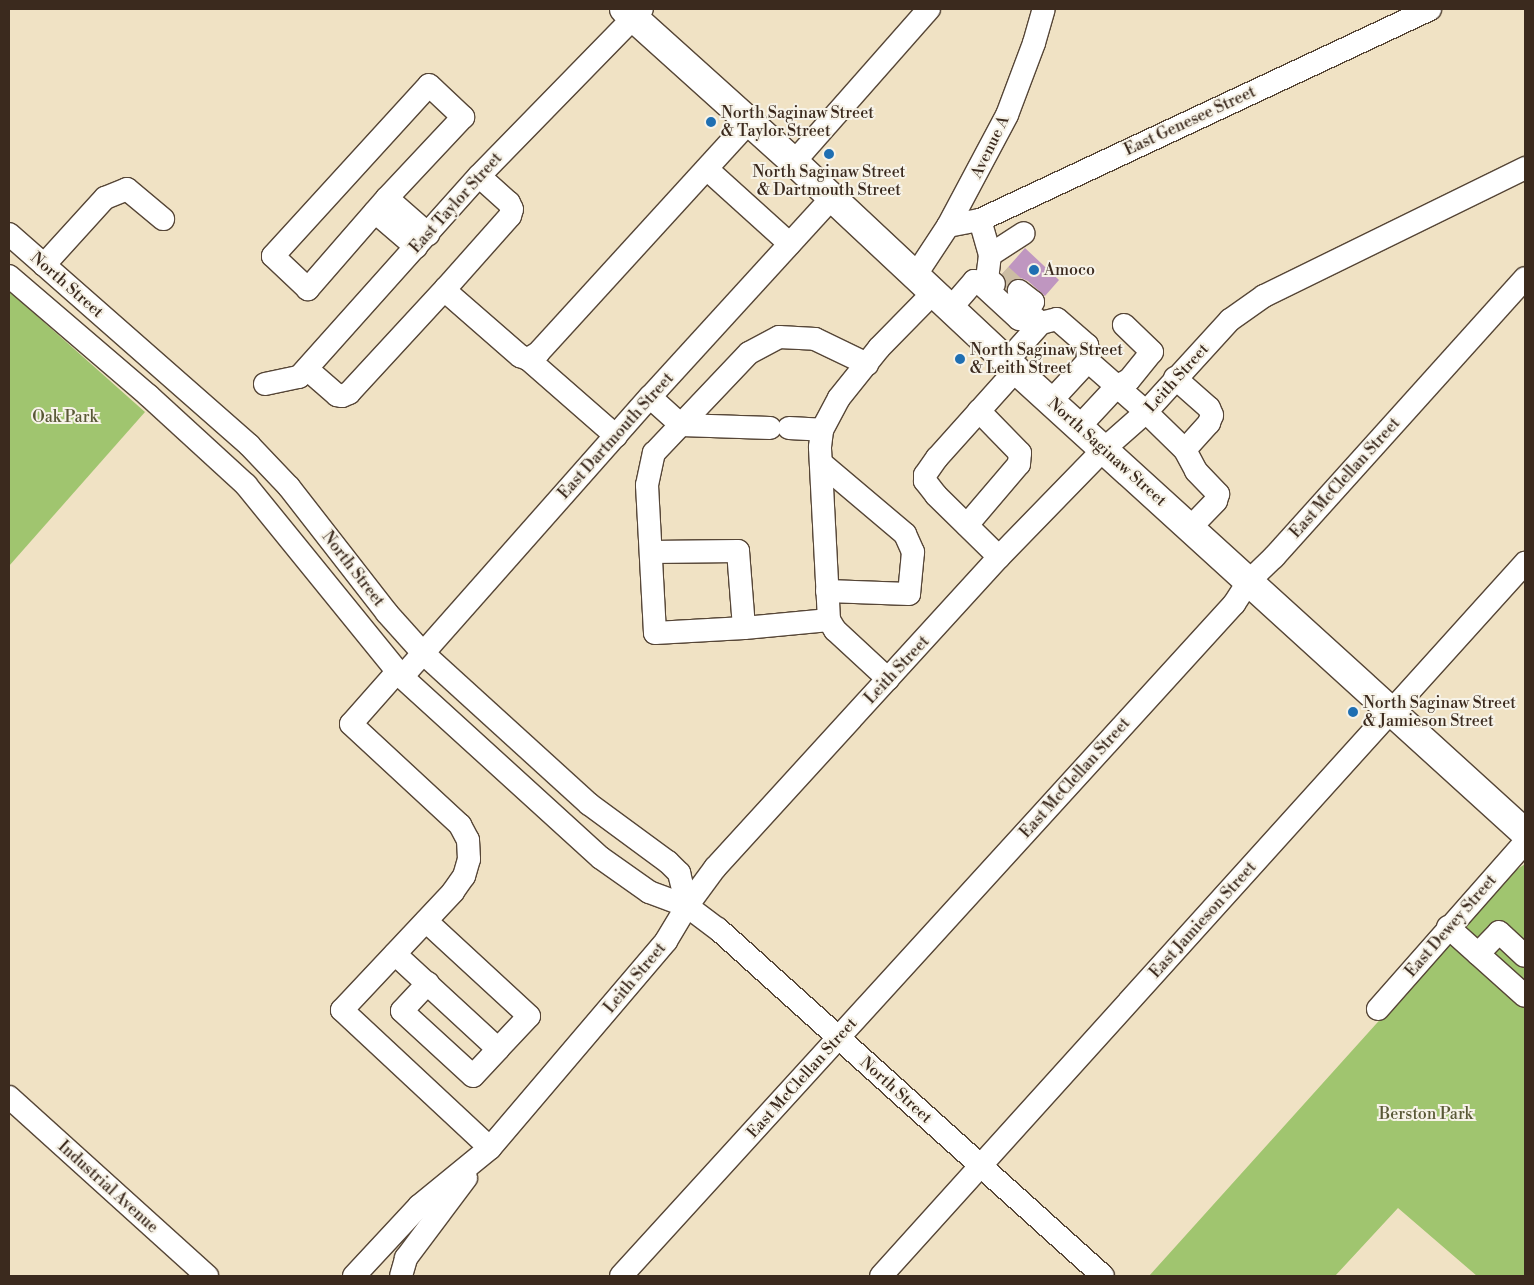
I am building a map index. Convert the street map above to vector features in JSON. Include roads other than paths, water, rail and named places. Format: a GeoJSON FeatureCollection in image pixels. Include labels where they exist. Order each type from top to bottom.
{"type":"FeatureCollection","features":[{"type":"Feature","properties":{"kind":"main road","name":"North Saginaw Street"},"geometry":{"type":"LineString","coordinates":[[633,12],[1011,366],[1525,832]]}},
{"type":"Feature","properties":{"kind":"street"},"geometry":{"type":"LineString","coordinates":[[794,162],[929,9]]}},
{"type":"Feature","properties":{"kind":"street","name":"Avenue A"},"geometry":{"type":"LineString","coordinates":[[933,293],[948,226],[1007,115],[1034,43],[1044,9]]}},
{"type":"Feature","properties":{"kind":"street","name":"East Genesee Street"},"geometry":{"type":"LineString","coordinates":[[948,226],[980,220],[1430,9]]}},
{"type":"Feature","properties":{"kind":"street","name":"East Taylor Street"},"geometry":{"type":"LineString","coordinates":[[265,384],[299,377],[307,369],[480,176],[633,12]]}},
{"type":"Feature","properties":{"kind":"street"},"geometry":{"type":"LineString","coordinates":[[429,85],[463,117],[381,205],[308,289],[273,256],[429,85]]}},
{"type":"Feature","properties":{"kind":"street"},"geometry":{"type":"LineString","coordinates":[[528,359],[538,353],[708,170],[710,164],[750,122]]}},
{"type":"Feature","properties":{"kind":"street","name":"Leith Street"},"geometry":{"type":"LineString","coordinates":[[354,1276],[419,1206],[490,1148],[666,941],[687,906],[715,868],[1000,557],[1104,450],[1146,412],[1175,378],[1230,320],[1264,296],[1525,168]]}},
{"type":"Feature","properties":{"kind":"street"},"geometry":{"type":"LineString","coordinates":[[708,170],[790,244]]}},
{"type":"Feature","properties":{"kind":"street"},"geometry":{"type":"LineString","coordinates":[[307,369],[337,395],[342,396],[349,393],[446,288],[510,216],[512,209],[510,202],[480,176]]}},
{"type":"Feature","properties":{"kind":"street"},"geometry":{"type":"LineString","coordinates":[[44,265],[105,198],[127,188],[162,219]]}},
{"type":"Feature","properties":{"kind":"street","name":"East Dartmouth Street"},"geometry":{"type":"LineString","coordinates":[[426,921],[453,892],[464,876],[469,859],[468,840],[460,825],[351,724],[423,653],[650,397],[832,198]]}},
{"type":"Feature","properties":{"kind":"street"},"geometry":{"type":"LineString","coordinates":[[381,205],[422,240]]}},
{"type":"Feature","properties":{"kind":"street"},"geometry":{"type":"LineString","coordinates":[[980,220],[990,254],[991,280],[1019,319],[1024,306]]}},
{"type":"Feature","properties":{"kind":"street","name":"North Street"},"geometry":{"type":"LineString","coordinates":[[9,234],[249,445],[289,487],[387,613],[423,653],[589,804],[668,862],[679,873],[687,906]]}},
{"type":"Feature","properties":{"kind":"street"},"geometry":{"type":"LineString","coordinates":[[990,254],[1024,234]]}},
{"type":"Feature","properties":{"kind":"street","name":"North Street"},"geometry":{"type":"LineString","coordinates":[[9,276],[246,485],[400,674],[601,858],[649,892],[687,906],[718,929],[1104,1276]]}},
{"type":"Feature","properties":{"kind":"street","name":"East McClellan Street"},"geometry":{"type":"LineString","coordinates":[[621,1276],[1234,604],[1249,581],[1274,557],[1525,278]]}},
{"type":"Feature","properties":{"kind":"street"},"geometry":{"type":"LineString","coordinates":[[888,678],[835,630],[829,620],[821,463],[822,430],[839,398],[880,348],[933,293],[974,282],[991,280]]}},
{"type":"Feature","properties":{"kind":"street"},"geometry":{"type":"LineString","coordinates":[[446,288],[450,295],[520,356],[528,359],[616,436]]}},
{"type":"Feature","properties":{"kind":"street"},"geometry":{"type":"LineString","coordinates":[[1024,306],[1057,319],[1087,345],[1088,361],[1146,412],[1185,450],[1196,471],[1218,494],[1216,502],[1190,528]]}},
{"type":"Feature","properties":{"kind":"street"},"geometry":{"type":"LineString","coordinates":[[1000,557],[936,495],[925,481],[925,476],[937,458],[979,411],[1011,366],[1024,306]]}},
{"type":"Feature","properties":{"kind":"street"},"geometry":{"type":"LineString","coordinates":[[1079,427],[1117,386],[1129,380],[1152,352],[1124,326]]}},
{"type":"Feature","properties":{"kind":"street"},"geometry":{"type":"LineString","coordinates":[[829,620],[744,628],[655,633],[646,485],[654,453],[749,353],[779,337],[815,339],[867,364]]}},
{"type":"Feature","properties":{"kind":"street"},"geometry":{"type":"LineString","coordinates":[[1051,401],[1088,361]]}},
{"type":"Feature","properties":{"kind":"street"},"geometry":{"type":"LineString","coordinates":[[1175,378],[1209,408],[1212,415],[1209,424],[1185,450]]}},
{"type":"Feature","properties":{"kind":"street"},"geometry":{"type":"LineString","coordinates":[[169,416],[190,392]]}},
{"type":"Feature","properties":{"kind":"street"},"geometry":{"type":"LineString","coordinates":[[650,397],[681,425],[822,430]]}},
{"type":"Feature","properties":{"kind":"street"},"geometry":{"type":"LineString","coordinates":[[967,525],[1019,464],[1020,453],[979,411]]}},
{"type":"Feature","properties":{"kind":"street"},"geometry":{"type":"LineString","coordinates":[[821,463],[905,534],[913,552],[909,594],[827,591]]}},
{"type":"Feature","properties":{"kind":"street"},"geometry":{"type":"LineString","coordinates":[[651,552],[738,550],[744,628]]}},
{"type":"Feature","properties":{"kind":"street","name":"East Jamieson Street"},"geometry":{"type":"LineString","coordinates":[[881,1276],[1525,564]]}},
{"type":"Feature","properties":{"kind":"street","name":"East Dewey Street"},"geometry":{"type":"LineString","coordinates":[[1378,1009],[1448,927],[1525,842]]}},
{"type":"Feature","properties":{"kind":"street"},"geometry":{"type":"LineString","coordinates":[[400,1276],[406,1258],[490,1148],[342,1010],[426,921],[529,1016],[473,1076],[402,1011],[428,983]]}},
{"type":"Feature","properties":{"kind":"street"},"geometry":{"type":"LineString","coordinates":[[1448,927],[1525,996]]}},
{"type":"Feature","properties":{"kind":"street"},"geometry":{"type":"LineString","coordinates":[[1478,954],[1499,932],[1525,956]]}},
{"type":"Feature","properties":{"kind":"street"},"geometry":{"type":"LineString","coordinates":[[395,954],[498,1048]]}},
{"type":"Feature","properties":{"kind":"street","name":"Industrial Avenue"},"geometry":{"type":"LineString","coordinates":[[9,1097],[207,1276]]}},
{"type":"Feature","properties":{"kind":"tunnel"},"geometry":{"type":"LineString","coordinates":[[1001,275],[1019,291]]}},
{"type":"Feature","properties":{"kind":"place","name":"North Saginaw Street & Taylor Street"},"geometry":{"type":"Point","coordinates":[711,122]}},
{"type":"Feature","properties":{"kind":"place","name":"North Saginaw Street & Dartmouth Street"},"geometry":{"type":"Point","coordinates":[829,154]}},
{"type":"Feature","properties":{"kind":"place","name":"Amoco"},"geometry":{"type":"Point","coordinates":[1034,270]}},
{"type":"Feature","properties":{"kind":"place","name":"North Saginaw Street & Leith Street"},"geometry":{"type":"Point","coordinates":[960,359]}},
{"type":"Feature","properties":{"kind":"place","name":"North Saginaw Street & Jamieson Street"},"geometry":{"type":"Point","coordinates":[1353,712]}},
{"type":"Feature","properties":{"kind":"park label","name":"Oak Park"},"geometry":{"type":"Point","coordinates":[65,417]}},
{"type":"Feature","properties":{"kind":"park label","name":"Berston Park"},"geometry":{"type":"Point","coordinates":[1426,1114]}}]}
